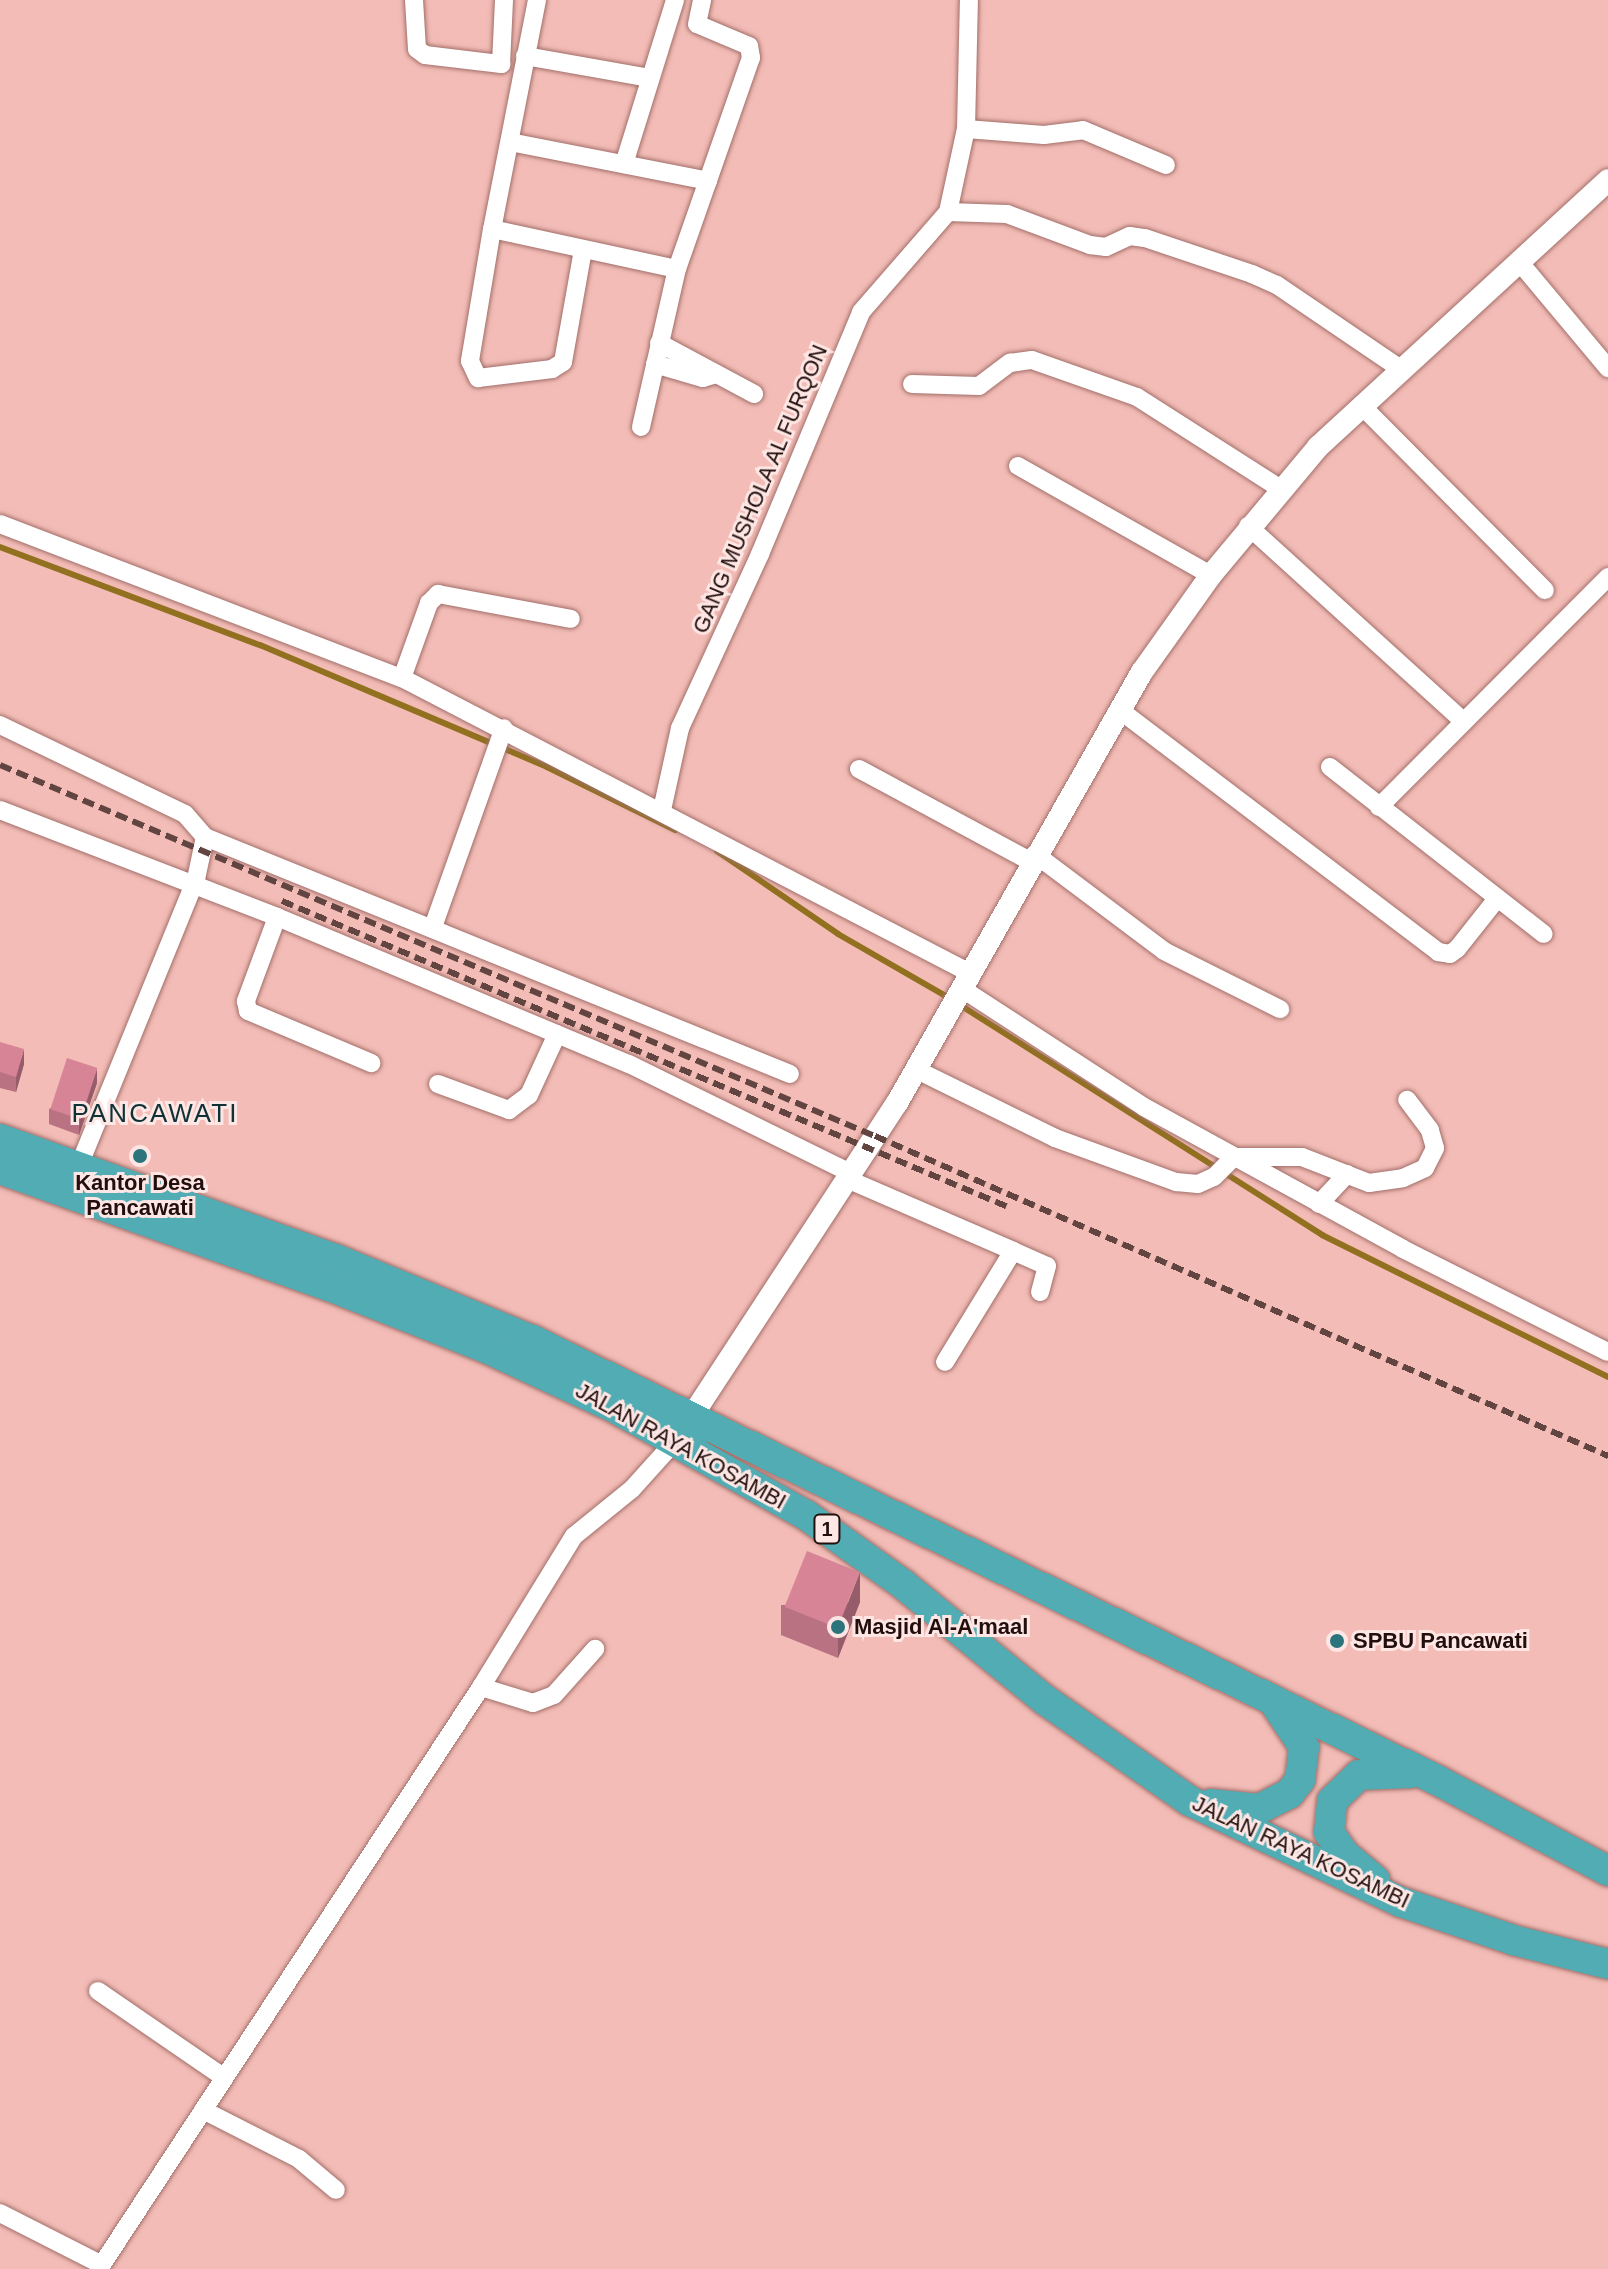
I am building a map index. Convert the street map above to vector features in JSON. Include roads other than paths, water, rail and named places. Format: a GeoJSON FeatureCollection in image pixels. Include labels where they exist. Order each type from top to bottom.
{"type":"FeatureCollection","features":[{"type":"Feature","properties":{"kind":"highway","name":"JALAN RAYA KOSAMBI"},"geometry":{"type":"LineString","coordinates":[[0,1139],[406,1286],[532,1340],[684,1429],[850,1545],[1045,1700],[1190,1801],[1401,1902],[1513,1940],[1608,1964]]}},
{"type":"Feature","properties":{"kind":"highway","name":"JALAN RAYA KOSAMBI"},"geometry":{"type":"LineString","coordinates":[[0,1169],[430,1325],[684,1429],[1272,1701],[1437,1780],[1608,1871]]}},
{"type":"Feature","properties":{"kind":"highway"},"geometry":{"type":"LineString","coordinates":[[1190,1801],[1259,1809],[1294,1789],[1304,1769],[1304,1747],[1272,1701]]}},
{"type":"Feature","properties":{"kind":"highway"},"geometry":{"type":"LineString","coordinates":[[1401,1902],[1336,1843],[1329,1832],[1332,1801],[1350,1780],[1374,1771],[1437,1780]]}},
{"type":"Feature","properties":{"kind":"street"},"geometry":{"type":"LineString","coordinates":[[414,0],[417,49],[425,55],[501,64],[524,61],[650,78]]}},
{"type":"Feature","properties":{"kind":"street"},"geometry":{"type":"LineString","coordinates":[[501,64],[504,0]]}},
{"type":"Feature","properties":{"kind":"street"},"geometry":{"type":"LineString","coordinates":[[537,0],[492,229],[470,361],[478,378],[552,369],[563,362],[583,250]]}},
{"type":"Feature","properties":{"kind":"street"},"geometry":{"type":"LineString","coordinates":[[969,0],[966,129],[948,212],[1007,214],[1090,245],[1106,247],[1130,236],[1145,238],[1252,274],[1277,285],[1399,368]]}},
{"type":"Feature","properties":{"kind":"street"},"geometry":{"type":"LineString","coordinates":[[697,24],[699,1]]}},
{"type":"Feature","properties":{"kind":"street"},"geometry":{"type":"LineString","coordinates":[[624,164],[672,8],[697,24],[749,46],[751,58],[677,269],[641,427]]}},
{"type":"Feature","properties":{"kind":"street"},"geometry":{"type":"LineString","coordinates":[[966,129],[1044,135],[1083,130],[1166,165]]}},
{"type":"Feature","properties":{"kind":"street"},"geometry":{"type":"LineString","coordinates":[[510,142],[708,181]]}},
{"type":"Feature","properties":{"kind":"street"},"geometry":{"type":"LineString","coordinates":[[0,2213],[100,2267],[481,1687],[574,1536],[632,1489],[684,1429],[849,1176],[915,1069],[1033,858],[1121,711],[1211,575],[1248,526],[1361,405],[1399,368],[1521,264],[1608,180]]}},
{"type":"Feature","properties":{"kind":"street","name":"GANG MUSHOLA AL FURQON"},"geometry":{"type":"LineString","coordinates":[[662,810],[680,728],[760,554],[861,312],[948,212]]}},
{"type":"Feature","properties":{"kind":"street"},"geometry":{"type":"LineString","coordinates":[[492,229],[677,269]]}},
{"type":"Feature","properties":{"kind":"street"},"geometry":{"type":"LineString","coordinates":[[1521,264],[1608,368]]}},
{"type":"Feature","properties":{"kind":"street"},"geometry":{"type":"LineString","coordinates":[[659,343],[708,365],[713,375],[754,394]]}},
{"type":"Feature","properties":{"kind":"street"},"geometry":{"type":"LineString","coordinates":[[912,384],[979,386],[1010,363],[1032,360],[1137,397],[1281,489]]}},
{"type":"Feature","properties":{"kind":"street"},"geometry":{"type":"LineString","coordinates":[[655,364],[703,378],[713,375]]}},
{"type":"Feature","properties":{"kind":"street"},"geometry":{"type":"LineString","coordinates":[[1361,405],[1545,590]]}},
{"type":"Feature","properties":{"kind":"street"},"geometry":{"type":"LineString","coordinates":[[1018,466],[1211,575]]}},
{"type":"Feature","properties":{"kind":"street"},"geometry":{"type":"LineString","coordinates":[[0,524],[402,678],[502,734],[662,810],[962,987],[1144,1107],[1225,1166],[1319,1204],[1608,1352]]}},
{"type":"Feature","properties":{"kind":"street"},"geometry":{"type":"LineString","coordinates":[[1248,526],[1462,720]]}},
{"type":"Feature","properties":{"kind":"street"},"geometry":{"type":"LineString","coordinates":[[1379,807],[1462,720],[1608,577]]}},
{"type":"Feature","properties":{"kind":"street"},"geometry":{"type":"LineString","coordinates":[[402,678],[429,603],[438,594],[571,619]]}},
{"type":"Feature","properties":{"kind":"street"},"geometry":{"type":"LineString","coordinates":[[1121,711],[1438,952],[1450,954],[1457,949],[1496,900]]}},
{"type":"Feature","properties":{"kind":"street"},"geometry":{"type":"LineString","coordinates":[[0,725],[185,814],[205,837],[790,1074]]}},
{"type":"Feature","properties":{"kind":"street"},"geometry":{"type":"LineString","coordinates":[[433,927],[502,734]]}},
{"type":"Feature","properties":{"kind":"street"},"geometry":{"type":"LineString","coordinates":[[1330,767],[1496,900],[1544,934]]}},
{"type":"Feature","properties":{"kind":"street"},"geometry":{"type":"LineString","coordinates":[[859,769],[1033,858],[1164,951],[1280,1009]]}},
{"type":"Feature","properties":{"kind":"street"},"geometry":{"type":"LineString","coordinates":[[0,810],[277,917],[557,1034],[849,1176],[1047,1266],[1040,1292]]}},
{"type":"Feature","properties":{"kind":"street"},"geometry":{"type":"LineString","coordinates":[[79,1166],[194,885],[205,837]]}},
{"type":"Feature","properties":{"kind":"street"},"geometry":{"type":"LineString","coordinates":[[277,917],[246,1001],[248,1011],[371,1063]]}},
{"type":"Feature","properties":{"kind":"street"},"geometry":{"type":"LineString","coordinates":[[438,1084],[509,1110],[529,1095],[557,1034]]}},
{"type":"Feature","properties":{"kind":"street"},"geometry":{"type":"LineString","coordinates":[[915,1069],[1055,1138],[1149,1176],[1198,1184],[1225,1166],[1302,1157],[1347,1174],[1384,1183],[1425,1168],[1435,1148],[1430,1130],[1407,1100]]}},
{"type":"Feature","properties":{"kind":"street"},"geometry":{"type":"LineString","coordinates":[[1319,1204],[1347,1174]]}},
{"type":"Feature","properties":{"kind":"street"},"geometry":{"type":"LineString","coordinates":[[945,1362],[1013,1251]]}},
{"type":"Feature","properties":{"kind":"street"},"geometry":{"type":"LineString","coordinates":[[481,1687],[533,1703],[554,1695],[595,1649]]}},
{"type":"Feature","properties":{"kind":"street"},"geometry":{"type":"LineString","coordinates":[[98,1991],[223,2077]]}},
{"type":"Feature","properties":{"kind":"street"},"geometry":{"type":"LineString","coordinates":[[203,2110],[299,2159],[336,2190]]}},
{"type":"Feature","properties":{"kind":"waterway"},"geometry":{"type":"LineString","coordinates":[[0,547],[260,645],[547,767],[675,830]]}},
{"type":"Feature","properties":{"kind":"waterway"},"geometry":{"type":"LineString","coordinates":[[717,851],[838,934],[951,999]]}},
{"type":"Feature","properties":{"kind":"waterway"},"geometry":{"type":"LineString","coordinates":[[960,1005],[1322,1235],[1608,1377]]}},
{"type":"Feature","properties":{"kind":"railway"},"geometry":{"type":"LineString","coordinates":[[0,765],[875,1136],[1608,1456]]}},
{"type":"Feature","properties":{"kind":"railway"},"geometry":{"type":"LineString","coordinates":[[282,901],[1008,1207]]}},
{"type":"Feature","properties":{"kind":"place","name":"Kantor Desa Pancawati"},"geometry":{"type":"Point","coordinates":[140,1156]}},
{"type":"Feature","properties":{"kind":"place","name":"Masjid Al-A'maal"},"geometry":{"type":"Point","coordinates":[838,1627]}},
{"type":"Feature","properties":{"kind":"place","name":"SPBU Pancawati"},"geometry":{"type":"Point","coordinates":[1337,1641]}},
{"type":"Feature","properties":{"kind":"district","name":"PANCAWATI"},"geometry":{"type":"Point","coordinates":[155,1114]}}]}
